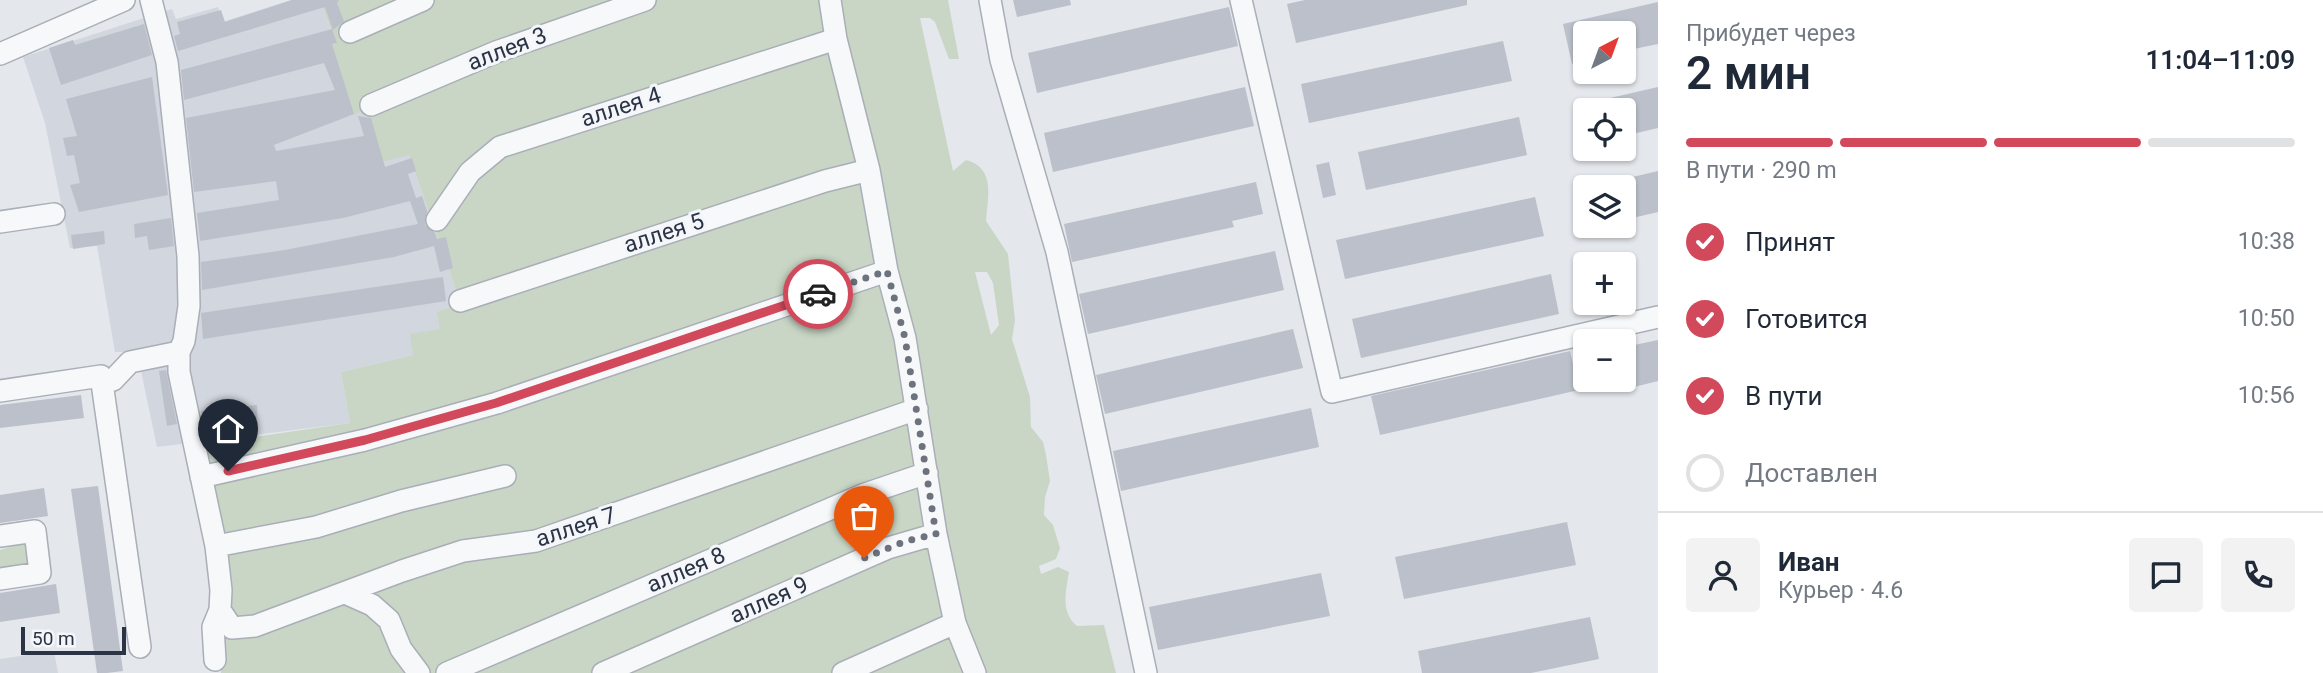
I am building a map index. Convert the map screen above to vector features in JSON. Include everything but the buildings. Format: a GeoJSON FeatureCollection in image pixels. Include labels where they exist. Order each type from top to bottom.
{"type":"FeatureCollection","features":[{"type":"Feature","properties":{"kind":"street"},"geometry":{"type":"LineString","coordinates":[[0,54],[124,0]]}},
{"type":"Feature","properties":{"kind":"street"},"geometry":{"type":"LineString","coordinates":[[151,0],[167,62],[188,256],[189,306],[184,341],[179,352],[180,380],[216,546],[222,590],[220,610],[213,627],[215,660]]}},
{"type":"Feature","properties":{"kind":"street"},"geometry":{"type":"LineString","coordinates":[[350,32],[423,0]]}},
{"type":"Feature","properties":{"kind":"street","name":"аллея 3"},"geometry":{"type":"LineString","coordinates":[[372,105],[496,52],[645,0]]}},
{"type":"Feature","properties":{"kind":"street"},"geometry":{"type":"LineString","coordinates":[[830,0],[836,39],[869,170],[887,271],[905,338],[936,534],[955,623],[975,673]]}},
{"type":"Feature","properties":{"kind":"street"},"geometry":{"type":"LineString","coordinates":[[990,0],[1001,60],[1057,252],[1146,673]]}},
{"type":"Feature","properties":{"kind":"street"},"geometry":{"type":"LineString","coordinates":[[1241,0],[1332,392],[1658,317]]}},
{"type":"Feature","properties":{"kind":"street","name":"аллея 4"},"geometry":{"type":"LineString","coordinates":[[437,220],[470,172],[500,147],[836,39]]}},
{"type":"Feature","properties":{"kind":"street","name":"аллея 5"},"geometry":{"type":"LineString","coordinates":[[460,300],[825,181],[869,170]]}},
{"type":"Feature","properties":{"kind":"street"},"geometry":{"type":"LineString","coordinates":[[0,222],[54,214]]}},
{"type":"Feature","properties":{"kind":"street"},"geometry":{"type":"LineString","coordinates":[[201,477],[365,440],[496,403],[887,271]]}},
{"type":"Feature","properties":{"kind":"street"},"geometry":{"type":"LineString","coordinates":[[102,384],[113,380],[131,362],[179,352]]}},
{"type":"Feature","properties":{"kind":"street"},"geometry":{"type":"LineString","coordinates":[[0,391],[100,376],[140,647]]}},
{"type":"Feature","properties":{"kind":"street","name":"аллея 7"},"geometry":{"type":"LineString","coordinates":[[220,610],[232,628],[256,626],[463,551],[536,541],[917,409]]}},
{"type":"Feature","properties":{"kind":"street","name":"аллея 8"},"geometry":{"type":"LineString","coordinates":[[447,673],[864,494],[927,473]]}},
{"type":"Feature","properties":{"kind":"street"},"geometry":{"type":"LineString","coordinates":[[216,546],[316,527],[401,501],[505,476]]}},
{"type":"Feature","properties":{"kind":"street"},"geometry":{"type":"LineString","coordinates":[[0,536],[35,531],[40,573],[0,579]]}},
{"type":"Feature","properties":{"kind":"street","name":"аллея 9"},"geometry":{"type":"LineString","coordinates":[[603,673],[888,548],[936,534]]}},
{"type":"Feature","properties":{"kind":"street"},"geometry":{"type":"LineString","coordinates":[[345,593],[372,605],[389,620],[401,649],[419,673]]}},
{"type":"Feature","properties":{"kind":"street"},"geometry":{"type":"LineString","coordinates":[[843,673],[955,623]]}},
{"type":"Feature","properties":{"kind":"shaded area"},"geometry":{"type":"Polygon","coordinates":[[[291,0],[320,0],[336,44],[331,46],[352,115],[366,111],[409,155],[460,301],[441,329],[413,355],[341,372],[350,423],[157,447],[137,352],[115,352],[97,246],[70,248],[45,123],[23,57],[172,9],[176,19],[218,7],[222,22],[291,0]]]}},
{"type":"Feature","properties":{"kind":"shaded area"},"geometry":{"type":"Polygon","coordinates":[[[54,651],[58,673],[0,673],[0,659],[54,651]]]}},
{"type":"Feature","properties":{"kind":"green space"},"geometry":{"type":"Polygon","coordinates":[[[320,0],[948,0],[959,59],[949,59],[935,22],[930,18],[920,18],[953,171],[966,160],[982,170],[988,186],[986,221],[1008,254],[1015,320],[1012,339],[1030,397],[1031,427],[1043,442],[1046,455],[1050,481],[1045,497],[1044,515],[1053,525],[1060,548],[1056,559],[1039,566],[1041,574],[1058,567],[1069,572],[1065,601],[1068,614],[1077,626],[1104,625],[1116,673],[221,673],[218,647],[228,633],[200,445],[350,423],[341,372],[413,355],[410,334],[440,329],[437,312],[461,304],[409,155],[381,162],[366,111],[352,115],[330,46],[336,43],[320,0]],[[975,272],[991,335],[999,325],[993,283],[987,272],[975,272]]]}},
{"type":"Feature","properties":{"kind":"green space"},"geometry":{"type":"Polygon","coordinates":[[[25,542],[29,565],[0,571],[0,550],[25,542]]]}},
{"type":"Feature","properties":{"kind":"way so far"},"geometry":{"type":"LineString","coordinates":[[818,294],[887,271],[905,338],[936,534],[906,541],[864,558]]}},
{"type":"Feature","properties":{"kind":"route"},"geometry":{"type":"LineString","coordinates":[[228,471],[365,440],[496,403],[818,294]]}}]}
